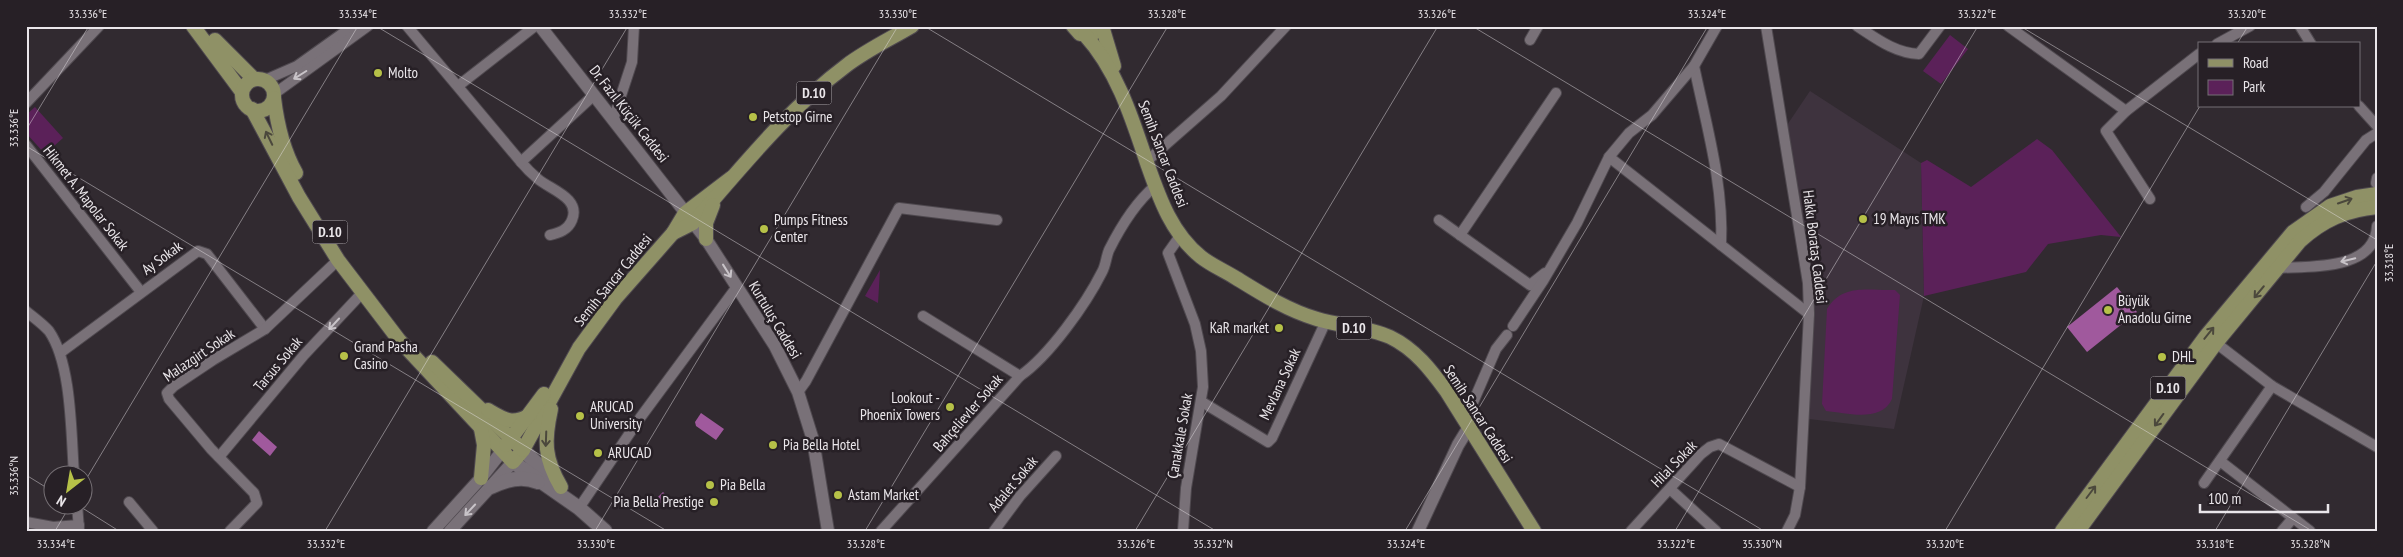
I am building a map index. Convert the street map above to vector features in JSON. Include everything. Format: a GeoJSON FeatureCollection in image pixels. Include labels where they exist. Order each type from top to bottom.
{"type":"FeatureCollection","features":[{"type":"Feature","properties":{"kind":"main road","name":"D.10"},"geometry":{"type":"LineString","coordinates":[[194,26],[242,92],[243,100],[252,109],[302,202],[338,260],[363,292],[480,428],[513,462],[523,450],[579,348]]}},
{"type":"Feature","properties":{"kind":"main road","name":"D.10"},"geometry":{"type":"LineString","coordinates":[[203,26],[226,54],[260,80],[272,86],[276,117],[290,162],[310,200],[346,257],[415,351],[512,439],[549,386],[579,348]]}},
{"type":"Feature","properties":{"kind":"main road","name":"Semih Sancar Caddesi"},"geometry":{"type":"LineString","coordinates":[[579,348],[615,299],[673,233],[731,178],[802,102],[848,64],[912,26]]}},
{"type":"Feature","properties":{"kind":"main road","name":"Semih Sancar Caddesi"},"geometry":{"type":"LineString","coordinates":[[1076,29],[1093,34],[1101,26],[1114,64],[1116,82]]}},
{"type":"Feature","properties":{"kind":"main road","name":"Semih Sancar Caddesi"},"geometry":{"type":"LineString","coordinates":[[1076,29],[1099,51],[1116,82],[1155,186],[1180,236],[1201,256],[1284,307],[1326,321],[1390,337],[1414,352],[1432,372],[1467,424],[1534,531]]}},
{"type":"Feature","properties":{"kind":"main road"},"geometry":{"type":"LineString","coordinates":[[242,92],[244,86],[260,80]]}},
{"type":"Feature","properties":{"kind":"main road"},"geometry":{"type":"LineString","coordinates":[[252,109],[267,108],[274,96]]}},
{"type":"Feature","properties":{"kind":"main road","name":"Semih Sancar Caddesi"},"geometry":{"type":"LineString","coordinates":[[689,218],[721,191],[731,178]]}},
{"type":"Feature","properties":{"kind":"main road"},"geometry":{"type":"LineString","coordinates":[[706,239],[706,222],[721,191]]}},
{"type":"Feature","properties":{"kind":"main road","name":"D.10"},"geometry":{"type":"LineString","coordinates":[[2062,531],[2206,336],[2293,232],[2330,206],[2357,196],[2377,194]]}},
{"type":"Feature","properties":{"kind":"main road","name":"D.10"},"geometry":{"type":"LineString","coordinates":[[2078,531],[2216,343],[2278,268],[2316,227],[2335,217],[2360,209],[2377,207]]}},
{"type":"Feature","properties":{"kind":"main road"},"geometry":{"type":"LineString","coordinates":[[555,391],[546,429],[546,448],[557,488]]}},
{"type":"Feature","properties":{"kind":"main road"},"geometry":{"type":"LineString","coordinates":[[472,401],[511,421],[518,421],[531,414]]}},
{"type":"Feature","properties":{"kind":"main road"},"geometry":{"type":"LineString","coordinates":[[480,428],[484,445],[486,483],[517,478],[531,479],[557,488]]}},
{"type":"Feature","properties":{"kind":"main road"},"geometry":{"type":"LineString","coordinates":[[502,451],[512,439],[557,488],[606,531]]}},
{"type":"Feature","properties":{"kind":"main road"},"geometry":{"type":"LineString","coordinates":[[513,462],[557,488]]}},
{"type":"Feature","properties":{"kind":"street"},"geometry":{"type":"LineString","coordinates":[[26,103],[100,26]]}},
{"type":"Feature","properties":{"kind":"street"},"geometry":{"type":"LineString","coordinates":[[274,96],[353,26]]}},
{"type":"Feature","properties":{"kind":"street"},"geometry":{"type":"LineString","coordinates":[[260,80],[298,66],[368,26]]}},
{"type":"Feature","properties":{"kind":"street"},"geometry":{"type":"LineString","coordinates":[[407,26],[520,162],[538,179],[567,198],[574,208],[573,219],[569,226],[559,233],[550,235]]}},
{"type":"Feature","properties":{"kind":"street"},"geometry":{"type":"LineString","coordinates":[[458,86],[534,26]]}},
{"type":"Feature","properties":{"kind":"street","name":"Dr. Fazıl Küçük Caddesi"},"geometry":{"type":"LineString","coordinates":[[540,26],[689,218]]}},
{"type":"Feature","properties":{"kind":"street"},"geometry":{"type":"LineString","coordinates":[[613,120],[632,62],[634,26]]}},
{"type":"Feature","properties":{"kind":"street"},"geometry":{"type":"LineString","coordinates":[[1147,161],[1221,96],[1286,26]]}},
{"type":"Feature","properties":{"kind":"street"},"geometry":{"type":"LineString","coordinates":[[1530,40],[1538,26]]}},
{"type":"Feature","properties":{"kind":"street"},"geometry":{"type":"LineString","coordinates":[[1513,326],[1551,268],[1577,223],[1609,157],[1629,133],[1652,115],[1694,66],[1717,26]]}},
{"type":"Feature","properties":{"kind":"street","name":"Hakkı Borataş Caddesi"},"geometry":{"type":"LineString","coordinates":[[1766,26],[1808,283],[1809,314],[1800,487],[1794,514],[1787,531]]}},
{"type":"Feature","properties":{"kind":"street"},"geometry":{"type":"LineString","coordinates":[[1857,26],[1904,54],[1919,54],[1940,26]]}},
{"type":"Feature","properties":{"kind":"street"},"geometry":{"type":"LineString","coordinates":[[2008,26],[2126,111]]}},
{"type":"Feature","properties":{"kind":"street"},"geometry":{"type":"LineString","coordinates":[[2221,42],[2250,26]]}},
{"type":"Feature","properties":{"kind":"street"},"geometry":{"type":"LineString","coordinates":[[2300,26],[2310,42]]}},
{"type":"Feature","properties":{"kind":"street"},"geometry":{"type":"LineString","coordinates":[[2150,198],[2106,131],[2126,111],[2198,55]]}},
{"type":"Feature","properties":{"kind":"street"},"geometry":{"type":"LineString","coordinates":[[1694,66],[1712,149],[1722,221],[1721,245]]}},
{"type":"Feature","properties":{"kind":"street"},"geometry":{"type":"LineString","coordinates":[[1460,234],[1556,92]]}},
{"type":"Feature","properties":{"kind":"street"},"geometry":{"type":"LineString","coordinates":[[520,162],[594,95]]}},
{"type":"Feature","properties":{"kind":"street"},"geometry":{"type":"LineString","coordinates":[[2360,107],[2377,126]]}},
{"type":"Feature","properties":{"kind":"street"},"geometry":{"type":"LineString","coordinates":[[2306,207],[2324,192],[2366,140],[2377,134]]}},
{"type":"Feature","properties":{"kind":"street","name":"Hikmet A. Mapolar Sokak"},"geometry":{"type":"LineString","coordinates":[[26,145],[141,292]]}},
{"type":"Feature","properties":{"kind":"street"},"geometry":{"type":"LineString","coordinates":[[1609,157],[1809,314]]}},
{"type":"Feature","properties":{"kind":"street"},"geometry":{"type":"LineString","coordinates":[[2376,183],[2377,178]]}},
{"type":"Feature","properties":{"kind":"street"},"geometry":{"type":"LineString","coordinates":[[1020,376],[1031,368],[1080,310],[1103,270],[1108,252],[1137,202],[1155,186]]}},
{"type":"Feature","properties":{"kind":"street"},"geometry":{"type":"LineString","coordinates":[[798,392],[806,381],[899,208],[997,220]]}},
{"type":"Feature","properties":{"kind":"street","name":"Kurtuluş Caddesi"},"geometry":{"type":"LineString","coordinates":[[689,218],[706,239],[775,346],[798,392],[813,440],[828,531]]}},
{"type":"Feature","properties":{"kind":"street"},"geometry":{"type":"LineString","coordinates":[[1439,220],[1530,286],[1551,268]]}},
{"type":"Feature","properties":{"kind":"street"},"geometry":{"type":"LineString","coordinates":[[2278,268],[2326,265],[2360,257],[2370,246],[2377,226]]}},
{"type":"Feature","properties":{"kind":"street","name":"Çanakkale Sokak"},"geometry":{"type":"LineString","coordinates":[[1180,236],[1168,253],[1195,324],[1201,351],[1202,402],[1186,488],[1183,531]]}},
{"type":"Feature","properties":{"kind":"street","name":"Ay Sokak"},"geometry":{"type":"LineString","coordinates":[[60,353],[141,292],[202,250],[265,329]]}},
{"type":"Feature","properties":{"kind":"street","name":"Malazgirt Sokak"},"geometry":{"type":"LineString","coordinates":[[230,531],[257,503],[254,493],[219,457],[169,399],[167,393],[174,386],[213,360],[265,329],[338,260]]}},
{"type":"Feature","properties":{"kind":"street"},"geometry":{"type":"LineString","coordinates":[[579,508],[640,418],[736,288]]}},
{"type":"Feature","properties":{"kind":"street","name":"Tarsus Sokak"},"geometry":{"type":"LineString","coordinates":[[219,457],[304,355],[363,292]]}},
{"type":"Feature","properties":{"kind":"street"},"geometry":{"type":"LineString","coordinates":[[26,310],[49,331],[60,353],[66,388],[73,464]]}},
{"type":"Feature","properties":{"kind":"street","name":"Bahçelievler Sokak"},"geometry":{"type":"LineString","coordinates":[[882,531],[1020,376],[924,316]]}},
{"type":"Feature","properties":{"kind":"street","name":"Mevlana Sokak"},"geometry":{"type":"LineString","coordinates":[[1202,402],[1268,442],[1272,438],[1326,321]]}},
{"type":"Feature","properties":{"kind":"street"},"geometry":{"type":"LineString","coordinates":[[1418,531],[1467,424],[1496,349],[1507,335]]}},
{"type":"Feature","properties":{"kind":"street"},"geometry":{"type":"LineString","coordinates":[[2216,343],[2272,386],[2377,447]]}},
{"type":"Feature","properties":{"kind":"street"},"geometry":{"type":"LineString","coordinates":[[2204,483],[2272,386]]}},
{"type":"Feature","properties":{"kind":"street","name":"Hilal Sokak"},"geometry":{"type":"LineString","coordinates":[[1631,531],[1701,454],[1710,447],[1719,444],[1800,487]]}},
{"type":"Feature","properties":{"kind":"street"},"geometry":{"type":"LineString","coordinates":[[450,531],[486,483],[502,451]]}},
{"type":"Feature","properties":{"kind":"street","name":"Adalet Sokak"},"geometry":{"type":"LineString","coordinates":[[994,531],[1020,496],[1056,456]]}},
{"type":"Feature","properties":{"kind":"street"},"geometry":{"type":"LineString","coordinates":[[2220,461],[2310,531]]}},
{"type":"Feature","properties":{"kind":"street"},"geometry":{"type":"LineString","coordinates":[[433,531],[486,483],[513,462]]}},
{"type":"Feature","properties":{"kind":"street"},"geometry":{"type":"LineString","coordinates":[[1670,489],[1716,531]]}},
{"type":"Feature","properties":{"kind":"street"},"geometry":{"type":"LineString","coordinates":[[129,502],[153,531]]}},
{"type":"Feature","properties":{"kind":"street"},"geometry":{"type":"LineString","coordinates":[[26,522],[79,528],[78,514]]}},
{"type":"Feature","properties":{"kind":"street"},"geometry":{"type":"LineString","coordinates":[[2282,531],[2293,518]]}},
{"type":"Feature","properties":{"kind":"shaded area","name":"19 Mayıs TMK"},"geometry":{"type":"Polygon","coordinates":[[[1810,91],[1921,163],[1924,296],[1894,429],[1809,419],[1815,274],[1783,131],[1810,91]]]}},
{"type":"Feature","properties":{"kind":"shaded area"},"geometry":{"type":"Polygon","coordinates":[[[2117,287],[2137,312],[2087,352],[2067,327],[2117,287]]]}},
{"type":"Feature","properties":{"kind":"shaded area"},"geometry":{"type":"Polygon","coordinates":[[[701,413],[724,429],[716,440],[696,426],[695,422],[701,413]]]}},
{"type":"Feature","properties":{"kind":"shaded area"},"geometry":{"type":"Polygon","coordinates":[[[259,431],[277,447],[270,456],[252,440],[259,431]]]}},
{"type":"Feature","properties":{"kind":"shaded area"},"geometry":{"type":"Polygon","coordinates":[[[663,492],[674,504],[673,507],[669,508],[659,502],[658,497],[663,492]]]}},
{"type":"Feature","properties":{"kind":"green space"},"geometry":{"type":"Polygon","coordinates":[[[1950,35],[1968,49],[1941,84],[1923,71],[1950,35]]]}},
{"type":"Feature","properties":{"kind":"green space"},"geometry":{"type":"Polygon","coordinates":[[[35,107],[63,138],[45,154],[26,133],[26,115],[35,107]]]}},
{"type":"Feature","properties":{"kind":"green space"},"geometry":{"type":"Polygon","coordinates":[[[2037,139],[2052,150],[2121,237],[2101,235],[2048,244],[2026,272],[1924,296],[1921,163],[1927,160],[1971,187],[2037,139]]]}},
{"type":"Feature","properties":{"kind":"green space"},"geometry":{"type":"Polygon","coordinates":[[[880,270],[878,303],[865,296],[880,270]]]}},
{"type":"Feature","properties":{"kind":"green space"},"geometry":{"type":"Polygon","coordinates":[[[1857,290],[1895,290],[1900,295],[1892,399],[1887,406],[1872,414],[1863,415],[1826,411],[1822,404],[1827,309],[1833,301],[1848,292],[1857,290]]]}},
{"type":"Feature","properties":{"kind":"place","name":"Molto"},"geometry":{"type":"Point","coordinates":[378,73]}},
{"type":"Feature","properties":{"kind":"place","name":"Petstop Girne"},"geometry":{"type":"Point","coordinates":[753,117]}},
{"type":"Feature","properties":{"kind":"place","name":"19 Mayıs TMK"},"geometry":{"type":"Point","coordinates":[1863,219]}},
{"type":"Feature","properties":{"kind":"place","name":"Pumps Fitness Center"},"geometry":{"type":"Point","coordinates":[764,229]}},
{"type":"Feature","properties":{"kind":"place","name":"Büyük Anadolu Girne"},"geometry":{"type":"Point","coordinates":[2108,310]}},
{"type":"Feature","properties":{"kind":"place","name":"KaR market"},"geometry":{"type":"Point","coordinates":[1279,328]}},
{"type":"Feature","properties":{"kind":"place","name":"Grand Pasha Casino"},"geometry":{"type":"Point","coordinates":[344,356]}},
{"type":"Feature","properties":{"kind":"place","name":"DHL"},"geometry":{"type":"Point","coordinates":[2162,357]}},
{"type":"Feature","properties":{"kind":"place","name":"Lookout - Phoenix Towers"},"geometry":{"type":"Point","coordinates":[950,407]}},
{"type":"Feature","properties":{"kind":"place","name":"ARUCAD University"},"geometry":{"type":"Point","coordinates":[580,416]}},
{"type":"Feature","properties":{"kind":"place","name":"Pia Bella Hotel"},"geometry":{"type":"Point","coordinates":[773,445]}},
{"type":"Feature","properties":{"kind":"place","name":"ARUCAD"},"geometry":{"type":"Point","coordinates":[598,453]}},
{"type":"Feature","properties":{"kind":"place","name":"Pia Bella"},"geometry":{"type":"Point","coordinates":[710,485]}},
{"type":"Feature","properties":{"kind":"place","name":"Astam Market"},"geometry":{"type":"Point","coordinates":[838,495]}},
{"type":"Feature","properties":{"kind":"place","name":"Pia Bella Prestige"},"geometry":{"type":"Point","coordinates":[714,502]}}]}
